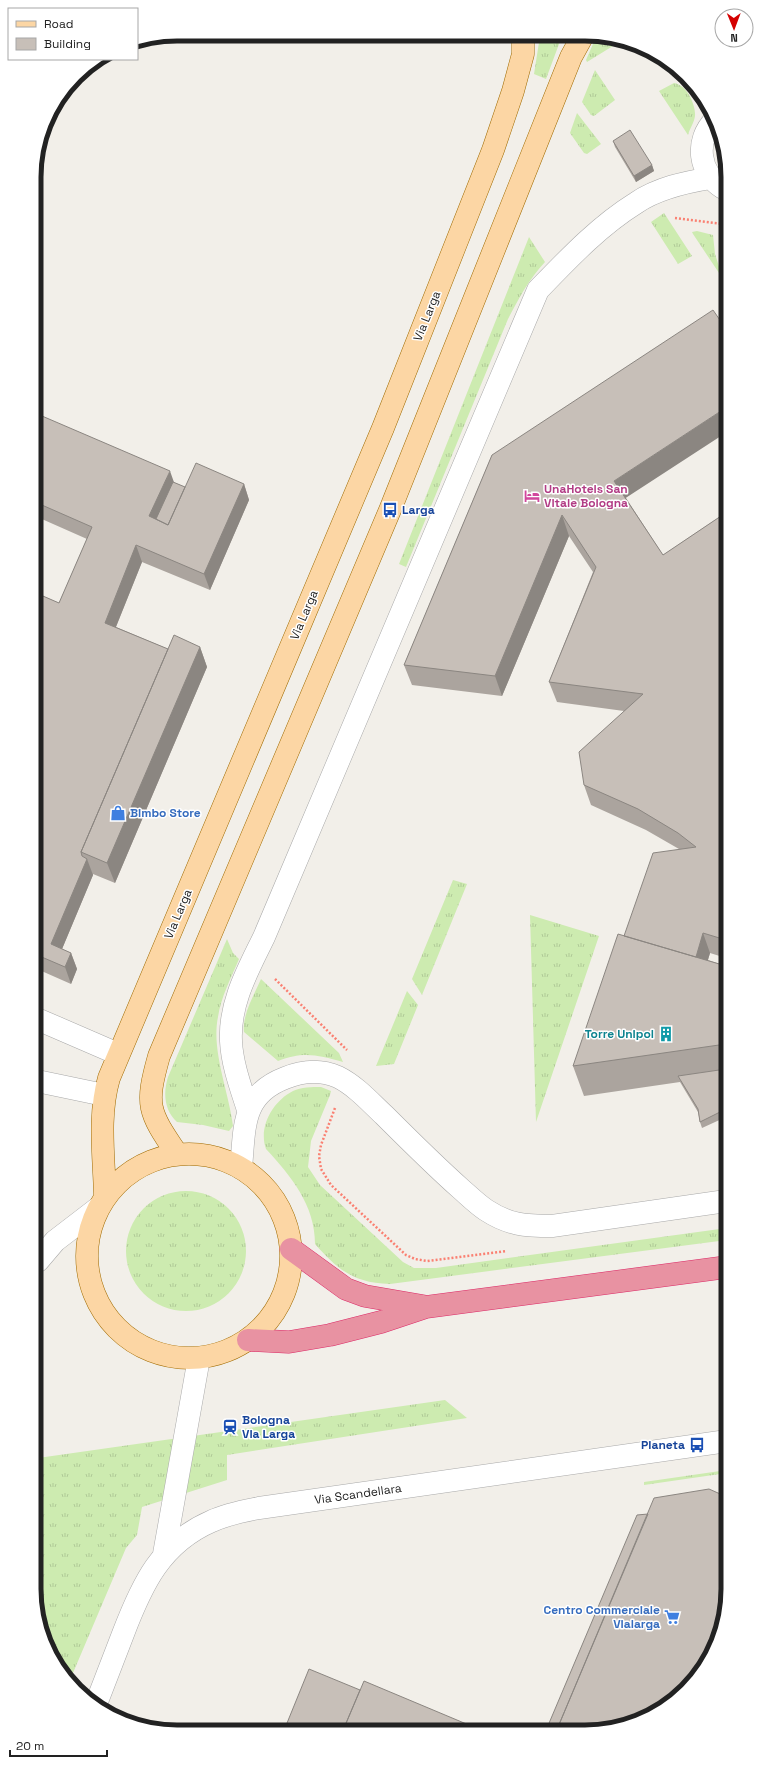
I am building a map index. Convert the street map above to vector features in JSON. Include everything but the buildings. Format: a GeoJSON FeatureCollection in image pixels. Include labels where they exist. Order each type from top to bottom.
{"type":"FeatureCollection","features":[{"type":"Feature","properties":{"kind":"highway"},"geometry":{"type":"LineString","coordinates":[[291,1249],[346,1289],[365,1296],[426,1307]]}},
{"type":"Feature","properties":{"kind":"highway"},"geometry":{"type":"LineString","coordinates":[[248,1340],[289,1342],[330,1335],[381,1322],[426,1307],[721,1268]]}},
{"type":"Feature","properties":{"kind":"main road","name":"Via Larga"},"geometry":{"type":"LineString","coordinates":[[102,1202],[102,1119],[104,1095],[118,1054],[383,428],[493,150],[513,91],[523,54],[523,41]]}},
{"type":"Feature","properties":{"kind":"main road"},"geometry":{"type":"LineString","coordinates":[[177,1154],[157,1124],[150,1105],[150,1088],[159,1056],[390,510],[571,57],[579,41]]}},
{"type":"Feature","properties":{"kind":"main road"},"geometry":{"type":"LineString","coordinates":[[177,1154],[199,1154],[221,1158],[241,1168],[261,1182],[276,1202],[286,1224],[291,1249],[290,1275],[282,1300],[267,1322],[248,1340],[224,1352],[198,1358],[176,1357],[153,1352],[132,1342],[111,1324],[96,1301],[87,1275],[86,1252],[89,1229],[102,1202],[120,1180],[137,1167],[156,1158],[177,1154]]}},
{"type":"Feature","properties":{"kind":"street"},"geometry":{"type":"LineString","coordinates":[[711,124],[703,138],[701,152],[704,166],[717,183]]}},
{"type":"Feature","properties":{"kind":"street"},"geometry":{"type":"LineString","coordinates":[[241,1168],[248,1110],[235,1064],[231,1042],[231,1019],[238,993],[264,936],[538,290],[572,255],[610,222],[637,202],[664,189],[692,181],[717,183]]}},
{"type":"Feature","properties":{"kind":"street"},"geometry":{"type":"LineString","coordinates":[[41,1021],[118,1054]]}},
{"type":"Feature","properties":{"kind":"street"},"geometry":{"type":"LineString","coordinates":[[248,1110],[262,1090],[274,1082],[292,1075],[309,1072],[321,1072],[338,1077],[362,1094],[443,1173],[484,1210],[501,1219],[524,1226],[552,1226],[721,1202]]}},
{"type":"Feature","properties":{"kind":"street"},"geometry":{"type":"LineString","coordinates":[[41,1088],[104,1095]]}},
{"type":"Feature","properties":{"kind":"street"},"geometry":{"type":"LineString","coordinates":[[41,1257],[55,1241],[102,1202]]}},
{"type":"Feature","properties":{"kind":"street"},"geometry":{"type":"LineString","coordinates":[[164,1554],[198,1358]]}},
{"type":"Feature","properties":{"kind":"street","name":"Via Scandellara"},"geometry":{"type":"LineString","coordinates":[[98,1699],[136,1601],[150,1574],[164,1554],[192,1531],[213,1520],[259,1508],[721,1442]]}},
{"type":"Feature","properties":{"kind":"path"},"geometry":{"type":"LineString","coordinates":[[675,218],[721,224]]}},
{"type":"Feature","properties":{"kind":"path"},"geometry":{"type":"LineString","coordinates":[[272,976],[344,1044],[352,1056]]}},
{"type":"Feature","properties":{"kind":"path"},"geometry":{"type":"LineString","coordinates":[[337,1104],[320,1150],[319,1162],[323,1173],[331,1185],[406,1255],[416,1260],[427,1261]]}},
{"type":"Feature","properties":{"kind":"green space"},"geometry":{"type":"Polygon","coordinates":[[[539,41],[560,41],[546,79],[534,74],[539,41]]]}},
{"type":"Feature","properties":{"kind":"green space"},"geometry":{"type":"Polygon","coordinates":[[[594,41],[615,45],[587,62],[586,60],[594,41]]]}},
{"type":"Feature","properties":{"kind":"green space"},"geometry":{"type":"Polygon","coordinates":[[[595,70],[615,100],[594,116],[591,115],[582,102],[595,70]]]}},
{"type":"Feature","properties":{"kind":"green space"},"geometry":{"type":"Polygon","coordinates":[[[674,83],[683,87],[687,91],[694,106],[695,116],[688,135],[659,91],[674,83]]]}},
{"type":"Feature","properties":{"kind":"green space"},"geometry":{"type":"Polygon","coordinates":[[[577,113],[601,144],[587,154],[584,153],[570,133],[577,113]]]}},
{"type":"Feature","properties":{"kind":"green space"},"geometry":{"type":"Polygon","coordinates":[[[664,213],[692,256],[678,264],[651,222],[664,213]]]}},
{"type":"Feature","properties":{"kind":"green space"},"geometry":{"type":"Polygon","coordinates":[[[697,231],[713,235],[715,254],[721,276],[692,232],[697,231]]]}},
{"type":"Feature","properties":{"kind":"green space"},"geometry":{"type":"Polygon","coordinates":[[[529,237],[545,262],[529,282],[508,319],[406,567],[399,564],[529,237]]]}},
{"type":"Feature","properties":{"kind":"green space"},"geometry":{"type":"Polygon","coordinates":[[[453,880],[467,884],[422,995],[412,979],[453,880]]]}},
{"type":"Feature","properties":{"kind":"green space"},"geometry":{"type":"Polygon","coordinates":[[[530,915],[599,936],[536,1122],[530,915]]]}},
{"type":"Feature","properties":{"kind":"green space"},"geometry":{"type":"Polygon","coordinates":[[[227,939],[233,953],[239,959],[221,1002],[216,1030],[221,1072],[233,1126],[229,1131],[203,1125],[177,1122],[169,1112],[165,1095],[168,1077],[227,939]]]}},
{"type":"Feature","properties":{"kind":"green space"},"geometry":{"type":"Polygon","coordinates":[[[261,979],[339,1053],[343,1062],[326,1057],[310,1055],[295,1056],[278,1061],[244,1032],[247,1012],[261,979]]]}},
{"type":"Feature","properties":{"kind":"green space"},"geometry":{"type":"Polygon","coordinates":[[[407,991],[418,1005],[394,1064],[376,1066],[407,991]]]}},
{"type":"Feature","properties":{"kind":"green space"},"geometry":{"type":"Polygon","coordinates":[[[321,1087],[331,1091],[311,1141],[308,1167],[320,1185],[403,1262],[414,1268],[436,1268],[721,1229],[721,1241],[390,1284],[366,1281],[357,1278],[339,1268],[315,1244],[311,1216],[300,1192],[266,1149],[264,1132],[269,1116],[274,1108],[286,1095],[296,1090],[321,1087]]]}},
{"type":"Feature","properties":{"kind":"green space"},"geometry":{"type":"Polygon","coordinates":[[[186,1191],[198,1192],[209,1196],[219,1201],[228,1209],[236,1218],[241,1228],[245,1239],[245,1263],[241,1274],[236,1284],[228,1293],[219,1301],[209,1306],[198,1310],[186,1311],[174,1310],[163,1306],[153,1301],[144,1293],[136,1284],[131,1274],[127,1263],[126,1251],[127,1239],[131,1228],[136,1218],[144,1209],[153,1201],[163,1196],[174,1192],[186,1191]]]}},
{"type":"Feature","properties":{"kind":"green space"},"geometry":{"type":"Polygon","coordinates":[[[445,1400],[467,1418],[227,1455],[227,1480],[142,1507],[137,1535],[126,1548],[72,1675],[59,1657],[51,1641],[42,1607],[41,1458],[445,1400]]]}},
{"type":"Feature","properties":{"kind":"green space"},"geometry":{"type":"Polygon","coordinates":[[[721,1471],[721,1474],[644,1485],[644,1482],[721,1471]]]}},
{"type":"Feature","properties":{"kind":"place","name":"UnaHotels San Vitale Bologna"},"geometry":{"type":"Point","coordinates":[532,496]}},
{"type":"Feature","properties":{"kind":"place","name":"Larga"},"geometry":{"type":"Point","coordinates":[390,510]}},
{"type":"Feature","properties":{"kind":"place","name":"Bimbo Store"},"geometry":{"type":"Point","coordinates":[118,813]}},
{"type":"Feature","properties":{"kind":"place","name":"Torre Unipol"},"geometry":{"type":"Point","coordinates":[666,1034]}},
{"type":"Feature","properties":{"kind":"place","name":"Bologna Via Larga"},"geometry":{"type":"Point","coordinates":[230,1427]}},
{"type":"Feature","properties":{"kind":"place","name":"Pianeta"},"geometry":{"type":"Point","coordinates":[697,1445]}},
{"type":"Feature","properties":{"kind":"place","name":"Centro Commerciale Vialarga"},"geometry":{"type":"Point","coordinates":[672,1617]}}]}
